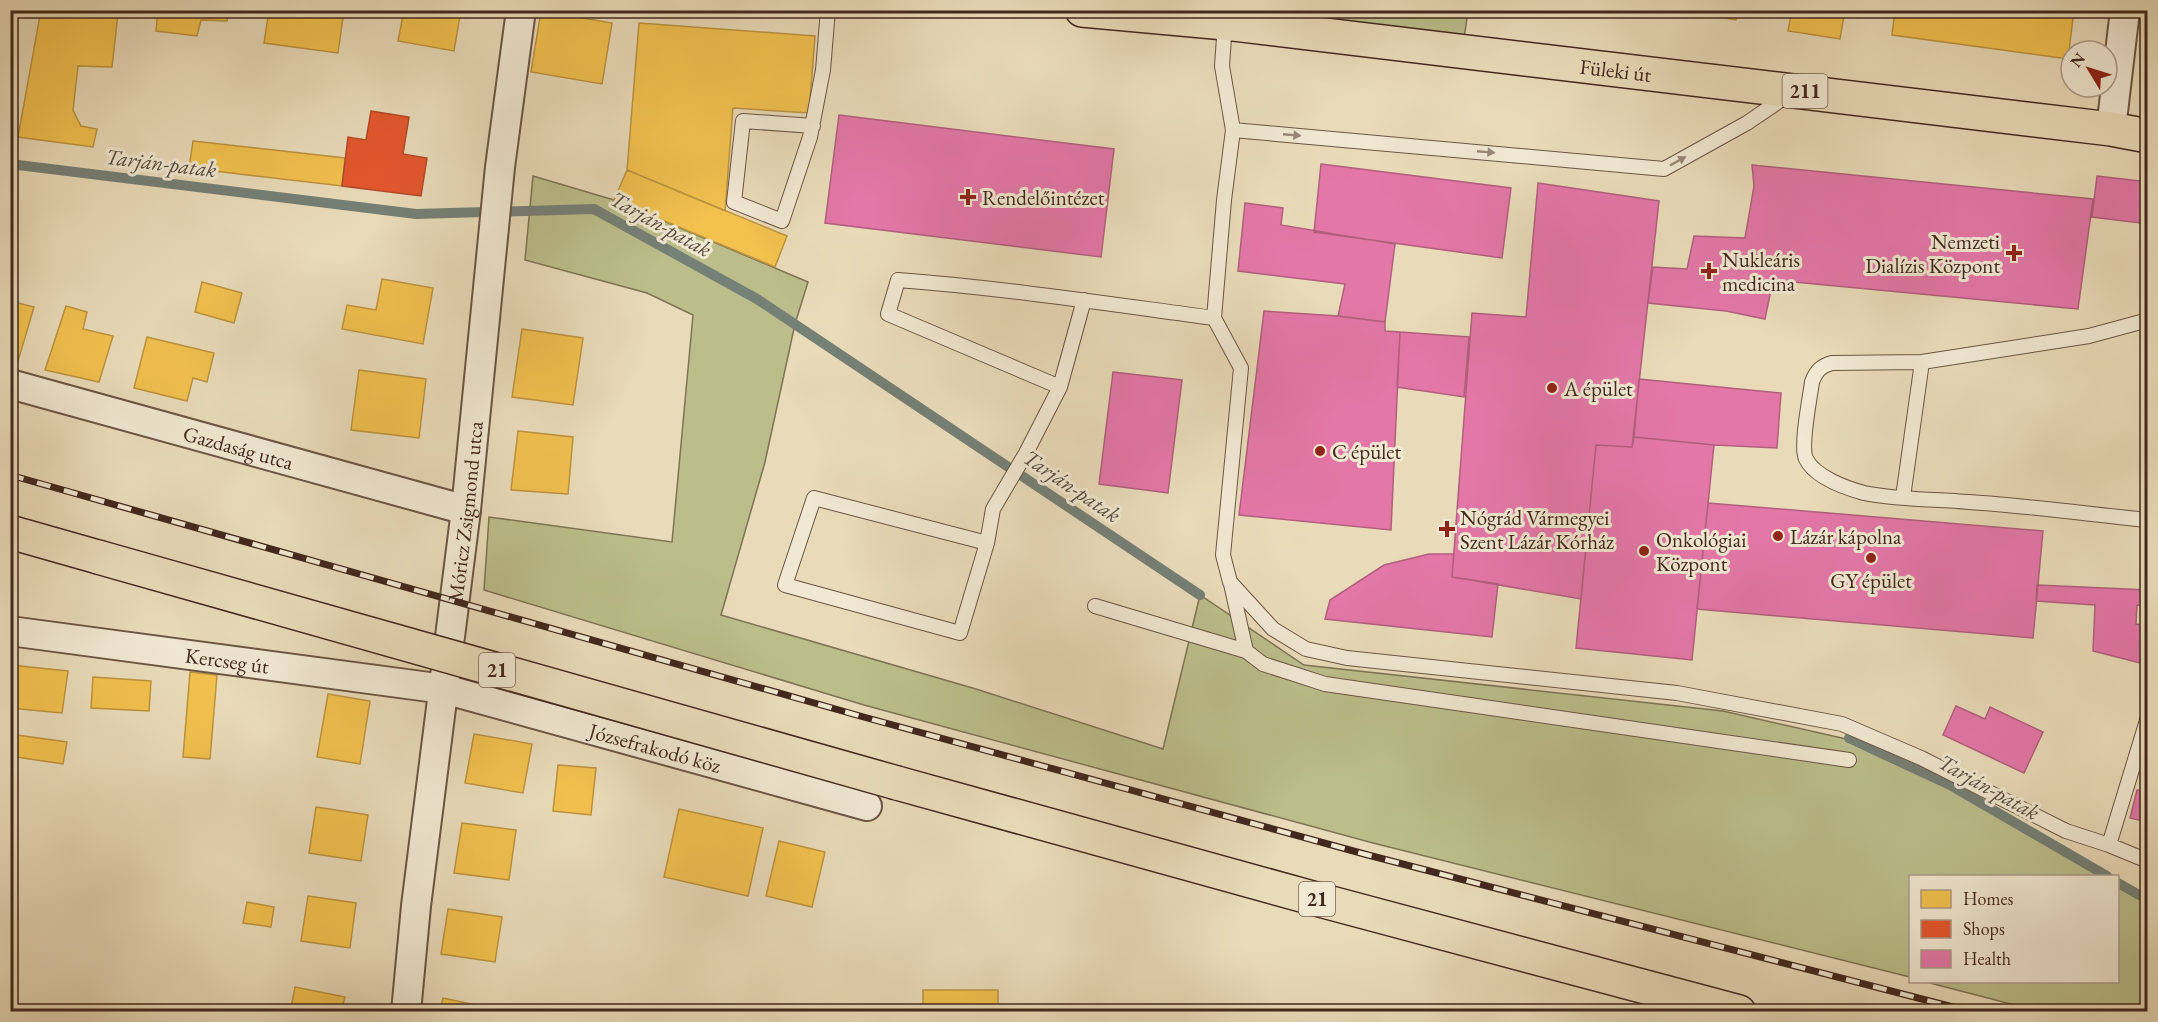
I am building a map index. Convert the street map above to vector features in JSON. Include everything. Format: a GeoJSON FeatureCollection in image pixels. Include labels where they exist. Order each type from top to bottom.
{"type":"FeatureCollection","features":[{"type":"Feature","properties":{"kind":"main road","name":"Füleki út"},"geometry":{"type":"LineString","coordinates":[[1082,10],[1225,23],[1462,53],[1796,90],[2111,129],[2148,136]]}},
{"type":"Feature","properties":{"kind":"main road","name":"21"},"geometry":{"type":"LineString","coordinates":[[10,532],[897,783],[1316,899],[1738,1011]]}},
{"type":"Feature","properties":{"kind":"street","name":"Móricz Zsigmond utca"},"geometry":{"type":"LineString","coordinates":[[406,1011],[416,906],[466,510],[500,167],[521,10]]}},
{"type":"Feature","properties":{"kind":"street"},"geometry":{"type":"LineString","coordinates":[[2111,129],[2125,10]]}},
{"type":"Feature","properties":{"kind":"street","name":"Gazdaság utca"},"geometry":{"type":"LineString","coordinates":[[10,384],[466,510]]}},
{"type":"Feature","properties":{"kind":"street","name":"Kercseg út"},"geometry":{"type":"LineString","coordinates":[[10,631],[444,689]]}},
{"type":"Feature","properties":{"kind":"street","name":"Józsefrakodó köz"},"geometry":{"type":"LineString","coordinates":[[444,689],[867,806]]}},
{"type":"Feature","properties":{"kind":"lane"},"geometry":{"type":"LineString","coordinates":[[813,126],[743,121],[734,202],[782,221],[813,126],[823,70],[828,10]]}},
{"type":"Feature","properties":{"kind":"lane"},"geometry":{"type":"LineString","coordinates":[[1225,23],[1222,66],[1233,130],[1224,200],[1214,318],[1241,368],[1223,555],[1246,651]]}},
{"type":"Feature","properties":{"kind":"lane"},"geometry":{"type":"LineString","coordinates":[[1233,130],[1664,169],[1747,123],[1796,90]]}},
{"type":"Feature","properties":{"kind":"lane"},"geometry":{"type":"LineString","coordinates":[[1060,387],[888,314],[898,280],[955,284],[1214,318]]}},
{"type":"Feature","properties":{"kind":"lane"},"geometry":{"type":"LineString","coordinates":[[987,543],[814,498],[785,585],[960,633],[987,543],[993,509],[1026,453],[1060,387],[1084,300]]}},
{"type":"Feature","properties":{"kind":"lane"},"geometry":{"type":"LineString","coordinates":[[2148,320],[2089,336],[1922,362],[1824,365],[1814,375],[1803,446],[1804,455],[1811,466],[1827,478],[1852,489],[1888,497],[1972,502],[2148,520]]}},
{"type":"Feature","properties":{"kind":"lane"},"geometry":{"type":"LineString","coordinates":[[1903,497],[1922,362]]}},
{"type":"Feature","properties":{"kind":"lane"},"geometry":{"type":"LineString","coordinates":[[1230,582],[1273,629],[1306,649],[1347,658],[1677,693],[1842,724],[1921,758],[2066,831],[2148,861]]}},
{"type":"Feature","properties":{"kind":"lane"},"geometry":{"type":"LineString","coordinates":[[1095,606],[1246,651],[1263,664],[1325,684],[1850,760]]}},
{"type":"Feature","properties":{"kind":"lane"},"geometry":{"type":"LineString","coordinates":[[2109,845],[2148,717]]}},
{"type":"Feature","properties":{"kind":"green space"},"geometry":{"type":"Polygon","coordinates":[[[1187,10],[1468,11],[1462,53],[1187,10]]]}},
{"type":"Feature","properties":{"kind":"green space"},"geometry":{"type":"Polygon","coordinates":[[[533,176],[614,200],[808,282],[795,324],[765,462],[721,615],[976,689],[1163,749],[1200,595],[1304,665],[1723,711],[1855,741],[1950,785],[2105,875],[1909,875],[1909,977],[1373,843],[864,705],[484,590],[489,517],[672,542],[693,315],[647,293],[525,260],[533,176]]]}},
{"type":"Feature","properties":{"kind":"green space"},"geometry":{"type":"Polygon","coordinates":[[[2119,884],[2147,900],[2147,1011],[2038,1011],[1930,983],[2119,983],[2119,884]]]}},
{"type":"Feature","properties":{"kind":"building: Homes"},"geometry":{"type":"Polygon","coordinates":[[[41,10],[100,10],[118,13],[112,67],[78,66],[73,110],[81,126],[97,129],[93,147],[18,137],[41,10]]]}},
{"type":"Feature","properties":{"kind":"building: Homes"},"geometry":{"type":"Polygon","coordinates":[[[158,10],[229,10],[227,21],[201,20],[197,36],[156,31],[158,10]]]}},
{"type":"Feature","properties":{"kind":"building: Homes"},"geometry":{"type":"Polygon","coordinates":[[[269,10],[344,10],[338,53],[264,43],[269,10]]]}},
{"type":"Feature","properties":{"kind":"building: Homes"},"geometry":{"type":"Polygon","coordinates":[[[404,10],[461,10],[454,51],[398,41],[404,10]]]}},
{"type":"Feature","properties":{"kind":"building: Homes"},"geometry":{"type":"Polygon","coordinates":[[[1680,10],[1738,10],[1736,20],[1680,10]]]}},
{"type":"Feature","properties":{"kind":"building: Homes"},"geometry":{"type":"Polygon","coordinates":[[[1792,10],[1845,10],[1840,39],[1788,31],[1792,10]]]}},
{"type":"Feature","properties":{"kind":"building: Homes"},"geometry":{"type":"Polygon","coordinates":[[[1895,10],[2074,10],[2070,39],[2059,39],[2059,58],[1892,35],[1895,10]]]}},
{"type":"Feature","properties":{"kind":"building: Homes"},"geometry":{"type":"Polygon","coordinates":[[[541,11],[612,23],[602,84],[531,72],[541,11]]]}},
{"type":"Feature","properties":{"kind":"building: Homes"},"geometry":{"type":"Polygon","coordinates":[[[639,23],[815,36],[809,113],[733,108],[725,211],[627,170],[639,23]]]}},
{"type":"Feature","properties":{"kind":"building: Homes"},"geometry":{"type":"Polygon","coordinates":[[[193,141],[345,158],[342,186],[189,168],[193,141]]]}},
{"type":"Feature","properties":{"kind":"building: Homes"},"geometry":{"type":"Polygon","coordinates":[[[627,170],[787,236],[775,267],[614,200],[627,170]]]}},
{"type":"Feature","properties":{"kind":"building: Homes"},"geometry":{"type":"Polygon","coordinates":[[[382,279],[433,288],[423,344],[342,329],[347,305],[376,310],[382,279]]]}},
{"type":"Feature","properties":{"kind":"building: Homes"},"geometry":{"type":"Polygon","coordinates":[[[202,282],[242,293],[234,323],[195,312],[202,282]]]}},
{"type":"Feature","properties":{"kind":"building: Homes"},"geometry":{"type":"Polygon","coordinates":[[[10,301],[34,307],[18,361],[10,359],[10,301]]]}},
{"type":"Feature","properties":{"kind":"building: Homes"},"geometry":{"type":"Polygon","coordinates":[[[66,306],[87,312],[83,329],[113,336],[99,382],[45,370],[66,306]]]}},
{"type":"Feature","properties":{"kind":"building: Homes"},"geometry":{"type":"Polygon","coordinates":[[[522,329],[583,338],[573,405],[512,397],[522,329]]]}},
{"type":"Feature","properties":{"kind":"building: Homes"},"geometry":{"type":"Polygon","coordinates":[[[147,337],[214,353],[207,382],[193,378],[187,401],[134,388],[147,337]]]}},
{"type":"Feature","properties":{"kind":"building: Homes"},"geometry":{"type":"Polygon","coordinates":[[[359,370],[426,379],[419,438],[351,430],[359,370]]]}},
{"type":"Feature","properties":{"kind":"building: Homes"},"geometry":{"type":"Polygon","coordinates":[[[518,431],[573,437],[568,494],[511,490],[518,431]]]}},
{"type":"Feature","properties":{"kind":"building: Homes"},"geometry":{"type":"Polygon","coordinates":[[[10,665],[68,671],[62,713],[10,708],[10,665]]]}},
{"type":"Feature","properties":{"kind":"building: Homes"},"geometry":{"type":"Polygon","coordinates":[[[190,672],[217,675],[210,759],[183,757],[190,672]]]}},
{"type":"Feature","properties":{"kind":"building: Homes"},"geometry":{"type":"Polygon","coordinates":[[[93,677],[151,681],[149,711],[91,708],[93,677]]]}},
{"type":"Feature","properties":{"kind":"building: Homes"},"geometry":{"type":"Polygon","coordinates":[[[328,694],[370,701],[360,764],[317,757],[328,694]]]}},
{"type":"Feature","properties":{"kind":"building: Homes"},"geometry":{"type":"Polygon","coordinates":[[[10,734],[67,742],[63,764],[10,756],[10,734]]]}},
{"type":"Feature","properties":{"kind":"building: Homes"},"geometry":{"type":"Polygon","coordinates":[[[474,734],[532,744],[523,793],[465,783],[474,734]]]}},
{"type":"Feature","properties":{"kind":"building: Homes"},"geometry":{"type":"Polygon","coordinates":[[[558,765],[596,768],[591,815],[553,811],[558,765]]]}},
{"type":"Feature","properties":{"kind":"building: Homes"},"geometry":{"type":"Polygon","coordinates":[[[316,807],[368,815],[361,861],[309,853],[316,807]]]}},
{"type":"Feature","properties":{"kind":"building: Homes"},"geometry":{"type":"Polygon","coordinates":[[[679,809],[763,828],[748,896],[664,877],[679,809]]]}},
{"type":"Feature","properties":{"kind":"building: Homes"},"geometry":{"type":"Polygon","coordinates":[[[462,823],[516,830],[509,880],[454,873],[462,823]]]}},
{"type":"Feature","properties":{"kind":"building: Homes"},"geometry":{"type":"Polygon","coordinates":[[[779,841],[825,852],[812,907],[766,896],[779,841]]]}},
{"type":"Feature","properties":{"kind":"building: Homes"},"geometry":{"type":"Polygon","coordinates":[[[308,896],[356,903],[350,948],[301,941],[308,896]]]}},
{"type":"Feature","properties":{"kind":"building: Homes"},"geometry":{"type":"Polygon","coordinates":[[[247,902],[274,907],[271,927],[243,923],[247,902]]]}},
{"type":"Feature","properties":{"kind":"building: Homes"},"geometry":{"type":"Polygon","coordinates":[[[448,909],[502,917],[495,962],[441,954],[448,909]]]}},
{"type":"Feature","properties":{"kind":"building: Homes"},"geometry":{"type":"Polygon","coordinates":[[[295,987],[345,997],[341,1012],[273,1012],[275,1005],[291,1008],[295,987]]]}},
{"type":"Feature","properties":{"kind":"building: Homes"},"geometry":{"type":"Polygon","coordinates":[[[923,990],[998,990],[998,1012],[923,1012],[923,990]]]}},
{"type":"Feature","properties":{"kind":"building: Homes"},"geometry":{"type":"Polygon","coordinates":[[[443,998],[500,1010],[500,1012],[440,1012],[443,998]]]}},
{"type":"Feature","properties":{"kind":"building: Shops"},"geometry":{"type":"Polygon","coordinates":[[[1602,10],[1651,10],[1650,16],[1602,10]]]}},
{"type":"Feature","properties":{"kind":"building: Shops"},"geometry":{"type":"Polygon","coordinates":[[[371,111],[409,117],[403,154],[427,158],[421,196],[342,186],[348,137],[366,140],[371,111]]]}},
{"type":"Feature","properties":{"kind":"building: Health","name":"Rendelőintézet"},"geometry":{"type":"Polygon","coordinates":[[[839,115],[1114,149],[1101,257],[825,223],[839,115]]]}},
{"type":"Feature","properties":{"kind":"building: Health"},"geometry":{"type":"Polygon","coordinates":[[[1321,164],[1511,188],[1502,258],[1314,232],[1321,164]]]}},
{"type":"Feature","properties":{"kind":"building: Health"},"geometry":{"type":"Polygon","coordinates":[[[1752,165],[2093,199],[2078,309],[1773,280],[1765,319],[1726,311],[1648,303],[1653,267],[1687,269],[1694,236],[1745,238],[1754,186],[1752,165]]]}},
{"type":"Feature","properties":{"kind":"building: Health"},"geometry":{"type":"Polygon","coordinates":[[[2097,176],[2148,182],[2148,224],[2092,217],[2097,176]]]}},
{"type":"Feature","properties":{"kind":"building: Health","name":"A épület"},"geometry":{"type":"Polygon","coordinates":[[[1538,183],[1659,201],[1632,447],[1596,445],[1581,599],[1452,577],[1472,313],[1526,317],[1538,183]]]}},
{"type":"Feature","properties":{"kind":"building: Health"},"geometry":{"type":"Polygon","coordinates":[[[1245,203],[1283,208],[1281,225],[1395,244],[1385,322],[1338,316],[1345,284],[1238,271],[1245,203]]]}},
{"type":"Feature","properties":{"kind":"building: Health","name":"C épület"},"geometry":{"type":"Polygon","coordinates":[[[1264,311],[1385,322],[1385,331],[1400,332],[1391,530],[1239,515],[1264,311]]]}},
{"type":"Feature","properties":{"kind":"building: Health"},"geometry":{"type":"Polygon","coordinates":[[[1400,332],[1469,337],[1464,397],[1397,387],[1400,332]]]}},
{"type":"Feature","properties":{"kind":"building: Health"},"geometry":{"type":"Polygon","coordinates":[[[1113,372],[1182,380],[1168,493],[1099,484],[1113,372]]]}},
{"type":"Feature","properties":{"kind":"building: Health"},"geometry":{"type":"Polygon","coordinates":[[[1639,379],[1781,393],[1777,448],[1714,445],[1634,437],[1639,379]]]}},
{"type":"Feature","properties":{"kind":"building: Health","name":"Onkológiai Központ"},"geometry":{"type":"Polygon","coordinates":[[[1634,437],[1714,445],[1692,660],[1576,648],[1596,445],[1632,447],[1634,437]]]}},
{"type":"Feature","properties":{"kind":"building: Health"},"geometry":{"type":"Polygon","coordinates":[[[2148,441],[2148,501],[2141,501],[2148,441]]]}},
{"type":"Feature","properties":{"kind":"building: Health","name":"GY épület"},"geometry":{"type":"Polygon","coordinates":[[[1708,503],[2043,531],[2033,638],[1697,609],[1708,503]]]}},
{"type":"Feature","properties":{"kind":"building: Health"},"geometry":{"type":"Polygon","coordinates":[[[1429,554],[1454,554],[1452,577],[1498,584],[1492,637],[1325,619],[1330,600],[1384,565],[1429,554]]]}},
{"type":"Feature","properties":{"kind":"building: Health"},"geometry":{"type":"Polygon","coordinates":[[[2037,585],[2148,590],[2148,606],[2137,605],[2136,624],[2148,626],[2148,665],[2093,651],[2095,605],[2036,601],[2037,585]]]}},
{"type":"Feature","properties":{"kind":"building: Health"},"geometry":{"type":"Polygon","coordinates":[[[1956,706],[1985,719],[1990,707],[2043,732],[2024,773],[1943,735],[1956,706]]]}},
{"type":"Feature","properties":{"kind":"building: Health"},"geometry":{"type":"Polygon","coordinates":[[[2137,790],[2148,792],[2148,822],[2130,818],[2137,790]]]}},
{"type":"Feature","properties":{"kind":"waterway","name":"Tarján-patak"},"geometry":{"type":"LineString","coordinates":[[10,164],[416,214],[594,209],[757,299],[1200,595]]}},
{"type":"Feature","properties":{"kind":"waterway","name":"Tarján-patak"},"geometry":{"type":"LineString","coordinates":[[1849,738],[1950,785],[2105,875]]}},
{"type":"Feature","properties":{"kind":"waterway","name":"Tarján-patak"},"geometry":{"type":"LineString","coordinates":[[2119,884],[2148,900]]}},
{"type":"Feature","properties":{"kind":"railway"},"geometry":{"type":"LineString","coordinates":[[10,475],[860,716],[1368,855],[1972,1012]]}},
{"type":"Feature","properties":{"kind":"place","name":"Rendelőintézet"},"geometry":{"type":"Point","coordinates":[968,197]}},
{"type":"Feature","properties":{"kind":"place","name":"Nemzeti Dialízis Központ"},"geometry":{"type":"Point","coordinates":[2014,253]}},
{"type":"Feature","properties":{"kind":"place","name":"Nukleáris medicina"},"geometry":{"type":"Point","coordinates":[1709,271]}},
{"type":"Feature","properties":{"kind":"place","name":"A épület"},"geometry":{"type":"Point","coordinates":[1552,388]}},
{"type":"Feature","properties":{"kind":"place","name":"C épület"},"geometry":{"type":"Point","coordinates":[1320,451]}},
{"type":"Feature","properties":{"kind":"place","name":"Nógrád Vármegyei Szent Lázár Kórház"},"geometry":{"type":"Point","coordinates":[1447,529]}},
{"type":"Feature","properties":{"kind":"place","name":"Lázár kápolna"},"geometry":{"type":"Point","coordinates":[1778,536]}},
{"type":"Feature","properties":{"kind":"place","name":"Onkológiai Központ"},"geometry":{"type":"Point","coordinates":[1644,551]}},
{"type":"Feature","properties":{"kind":"place","name":"GY épület"},"geometry":{"type":"Point","coordinates":[1871,558]}}]}
